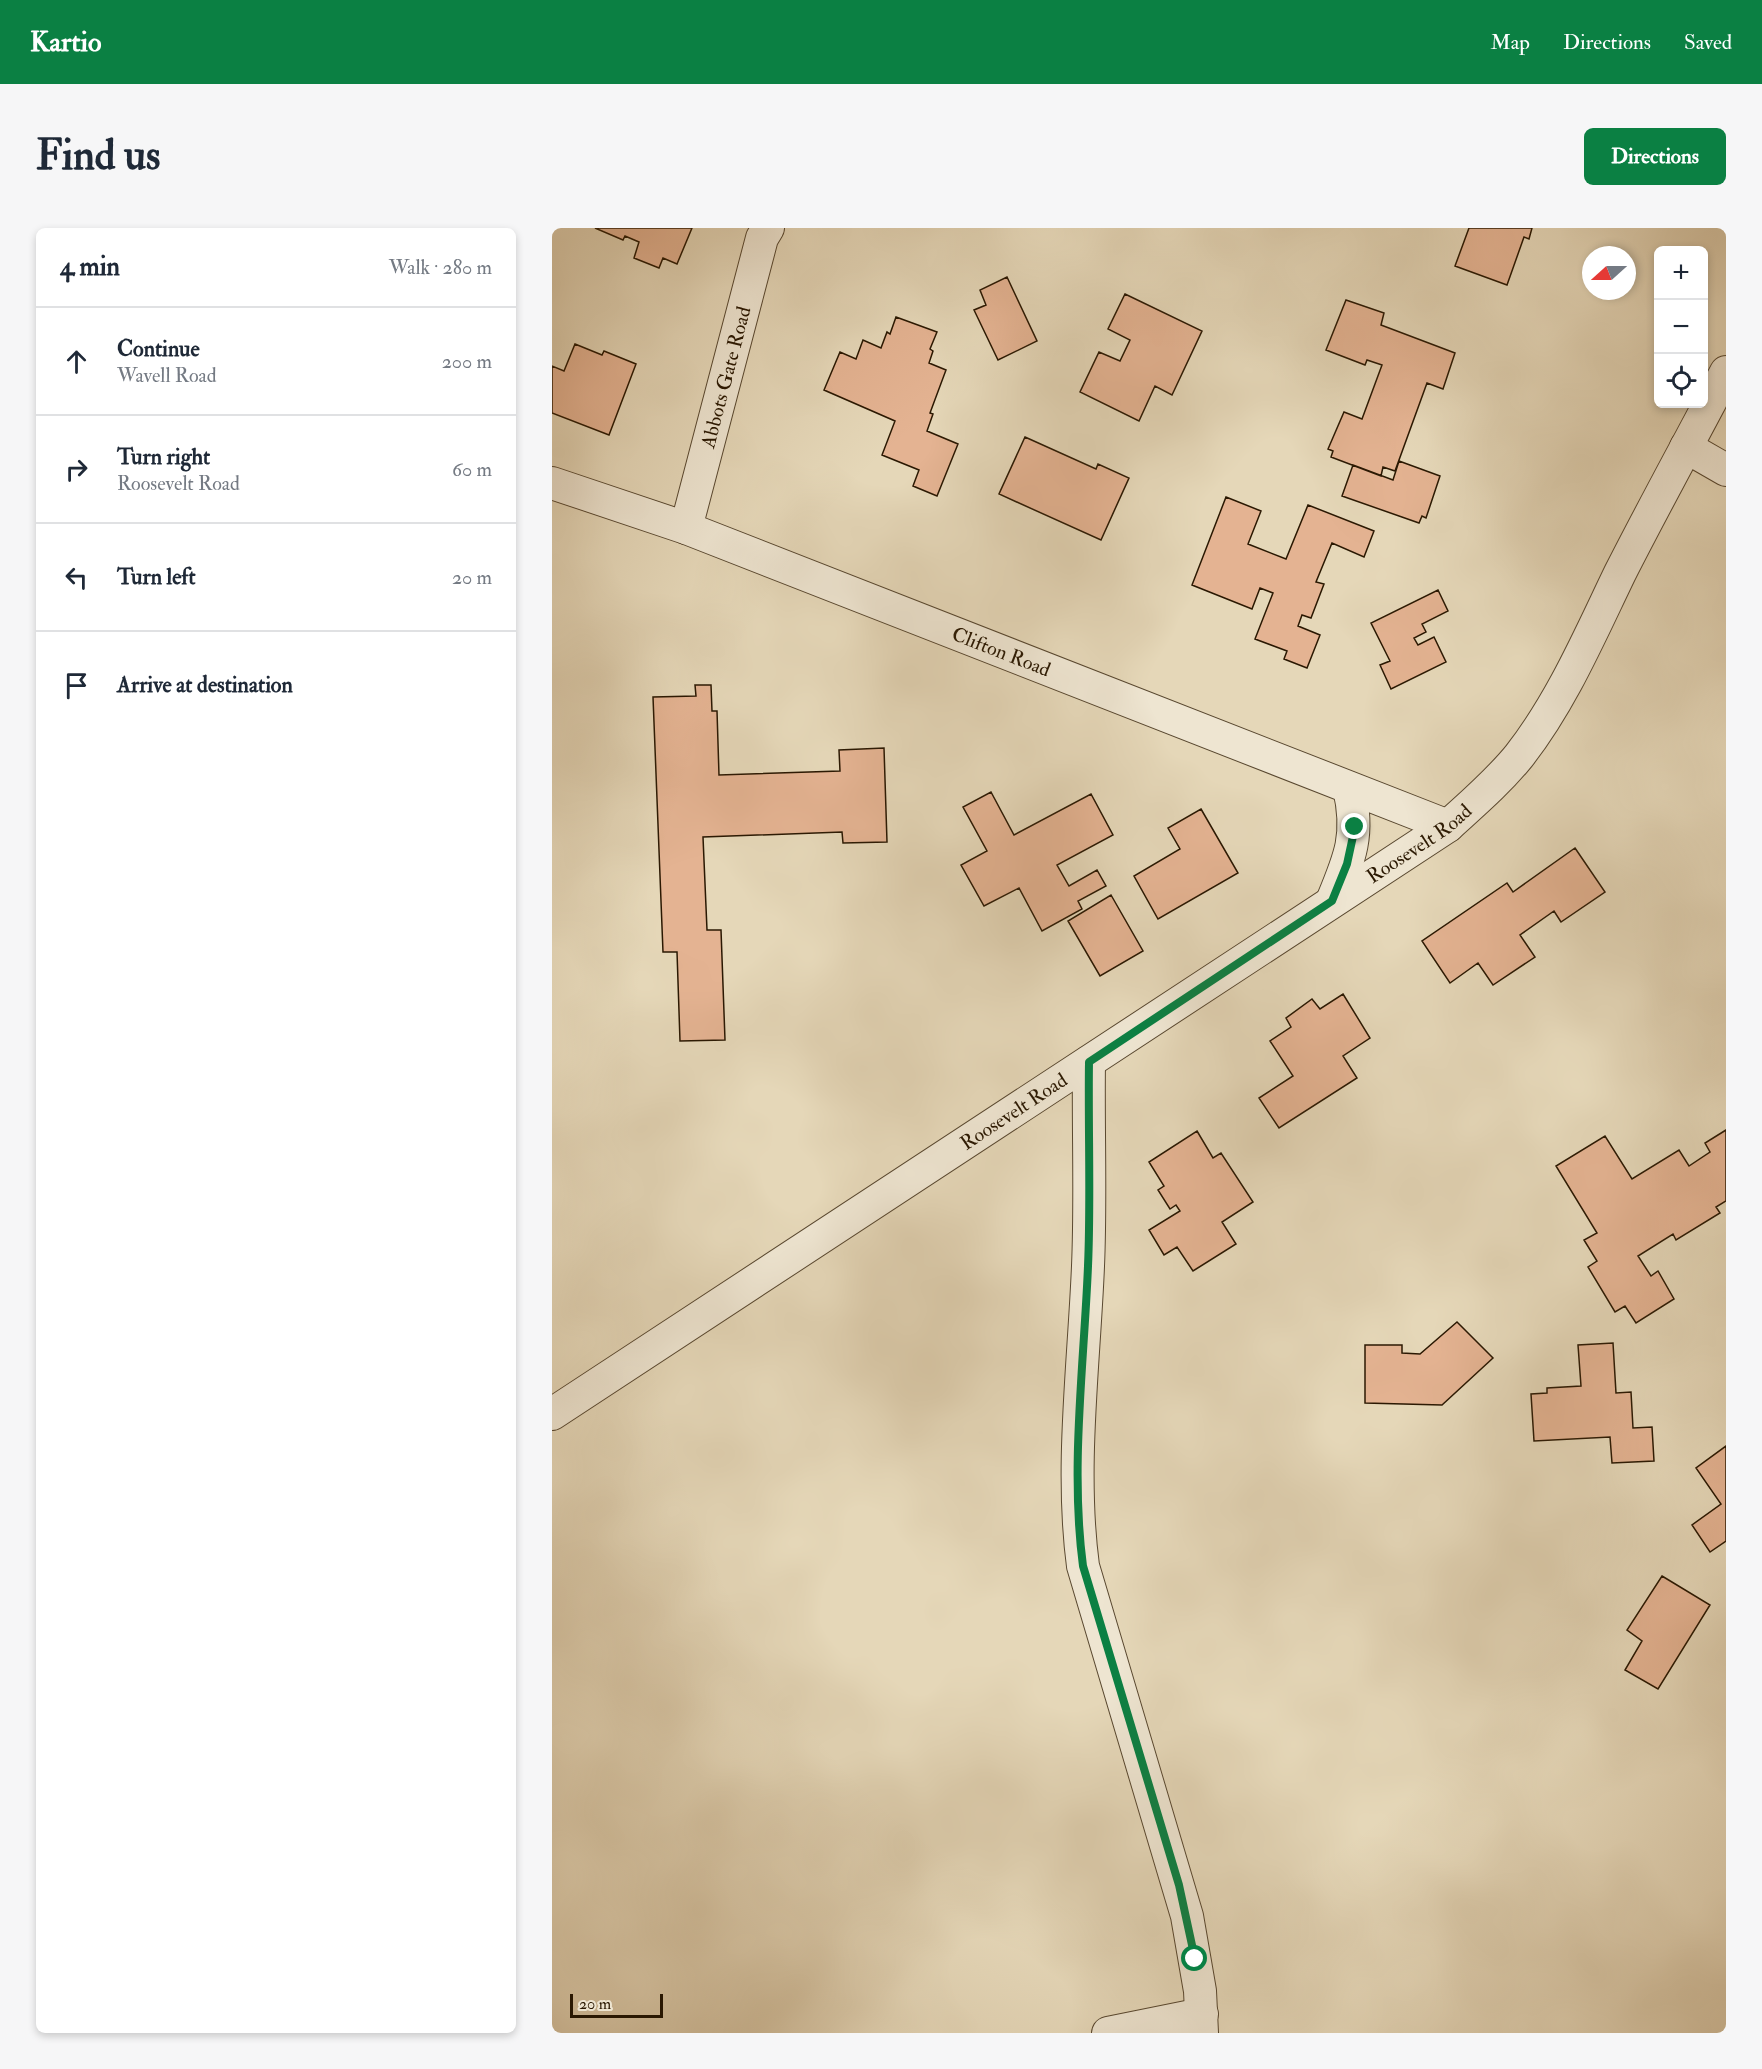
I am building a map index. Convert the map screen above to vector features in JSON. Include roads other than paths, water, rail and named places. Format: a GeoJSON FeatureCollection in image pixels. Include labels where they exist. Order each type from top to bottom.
{"type":"FeatureCollection","features":[{"type":"Feature","properties":{"kind":"street","name":"Abbots Gate Road"},"geometry":{"type":"LineString","coordinates":[[686,528],[762,238],[768,228]]}},
{"type":"Feature","properties":{"kind":"street","name":"Roosevelt Road"},"geometry":{"type":"LineString","coordinates":[[552,1414],[1448,826],[1518,756],[1549,712],[1726,372]]}},
{"type":"Feature","properties":{"kind":"street"},"geometry":{"type":"LineString","coordinates":[[1686,447],[1726,470]]}},
{"type":"Feature","properties":{"kind":"street","name":"Clifton Road"},"geometry":{"type":"LineString","coordinates":[[552,483],[686,528],[1448,826]]}},
{"type":"Feature","properties":{"kind":"street"},"geometry":{"type":"LineString","coordinates":[[1332,901],[1347,864],[1355,827],[1349,788]]}},
{"type":"Feature","properties":{"kind":"street"},"geometry":{"type":"LineString","coordinates":[[1089,1062],[1088,1264],[1080,1442],[1079,1533],[1083,1566],[1187,1916],[1200,1991],[1202,2024],[1108,2033]]}}]}
